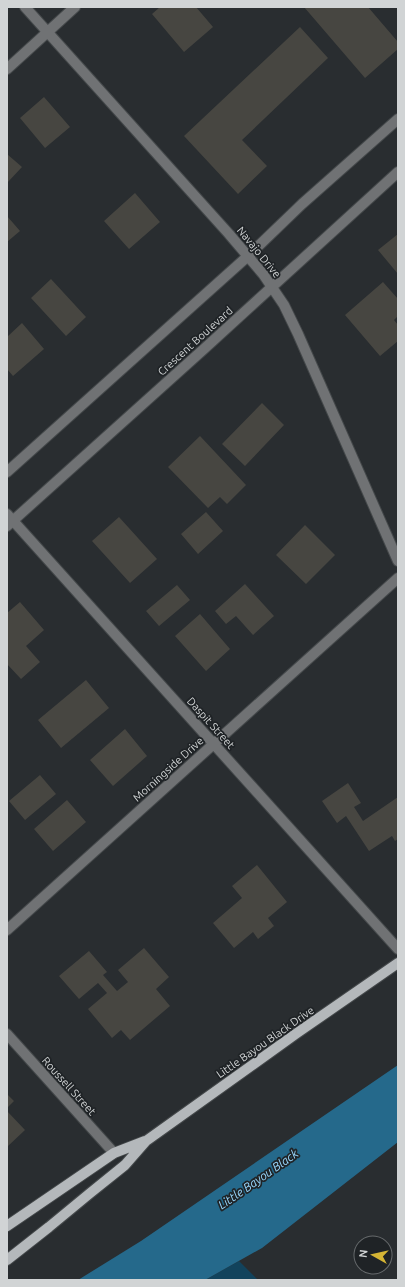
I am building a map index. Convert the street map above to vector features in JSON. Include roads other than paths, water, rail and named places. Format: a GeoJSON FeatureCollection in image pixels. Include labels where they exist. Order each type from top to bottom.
{"type":"FeatureCollection","features":[{"type":"Feature","properties":{"kind":"main road","name":"Little Bayou Black Drive"},"geometry":{"type":"LineString","coordinates":[[7,1226],[114,1153],[146,1141],[398,963]]}},
{"type":"Feature","properties":{"kind":"main road","name":"Little Bayou Black Drive"},"geometry":{"type":"LineString","coordinates":[[7,1260],[126,1166],[146,1141]]}},
{"type":"Feature","properties":{"kind":"street","name":"Navajo Drive"},"geometry":{"type":"LineString","coordinates":[[25,7],[248,256],[272,287],[284,305],[298,334],[398,561]]}},
{"type":"Feature","properties":{"kind":"street"},"geometry":{"type":"LineString","coordinates":[[7,69],[75,7]]}},
{"type":"Feature","properties":{"kind":"street"},"geometry":{"type":"LineString","coordinates":[[7,472],[248,256],[302,204],[398,119]]}},
{"type":"Feature","properties":{"kind":"street","name":"Crescent Boulevard"},"geometry":{"type":"LineString","coordinates":[[9,520],[205,348],[398,172]]}},
{"type":"Feature","properties":{"kind":"street","name":"Daspit Street"},"geometry":{"type":"LineString","coordinates":[[9,520],[214,744],[398,949]]}},
{"type":"Feature","properties":{"kind":"street","name":"Morningside Drive"},"geometry":{"type":"LineString","coordinates":[[7,930],[398,578]]}},
{"type":"Feature","properties":{"kind":"street","name":"Roussell Street"},"geometry":{"type":"LineString","coordinates":[[7,1034],[114,1153]]}},
{"type":"Feature","properties":{"kind":"water","name":"Little Bayou Black"},"geometry":{"type":"Polygon","coordinates":[[[398,1065],[398,1142],[262,1248],[205,1280],[78,1280],[141,1241],[398,1065]]]}}]}
